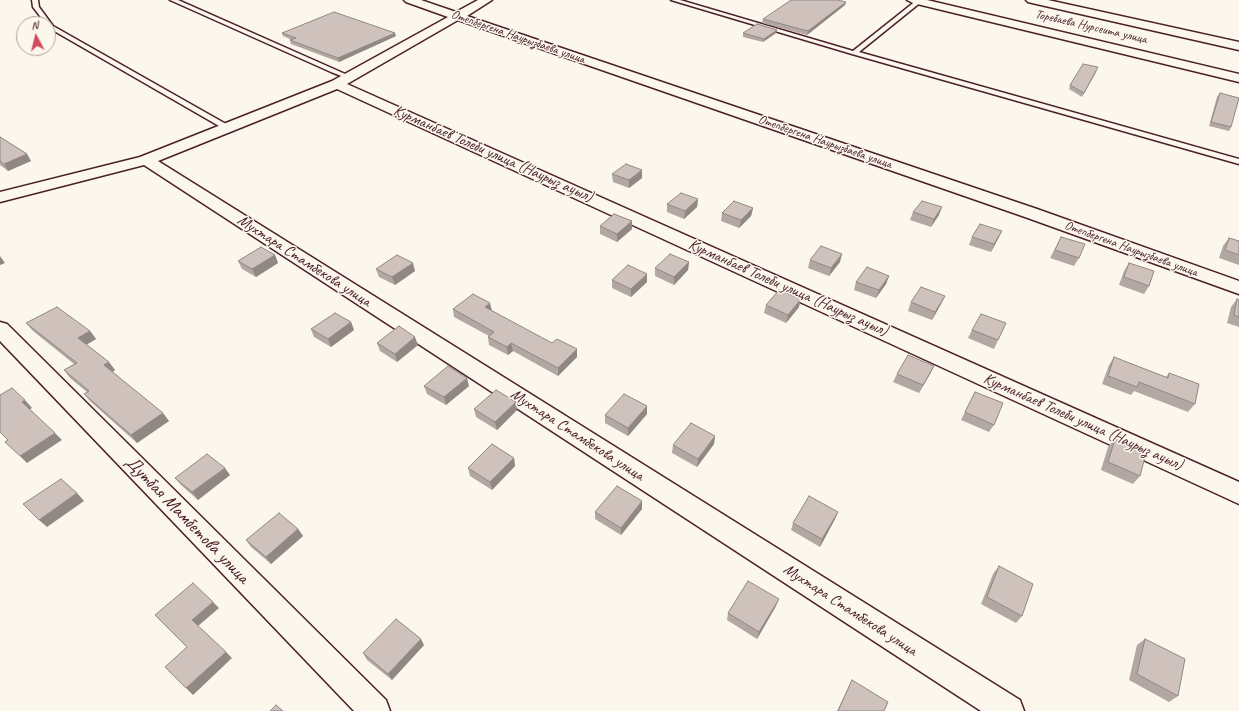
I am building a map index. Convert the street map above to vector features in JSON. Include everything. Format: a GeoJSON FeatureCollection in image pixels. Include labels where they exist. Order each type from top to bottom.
{"type":"FeatureCollection","features":[{"type":"Feature","properties":{"kind":"highway"},"geometry":{"type":"LineString","coordinates":[[1032,0],[1239,46]]}},
{"type":"Feature","properties":{"kind":"highway"},"geometry":{"type":"LineString","coordinates":[[1049,0],[1239,42]]}},
{"type":"Feature","properties":{"kind":"street","name":"Отепбергена Наурызбаева улица"},"geometry":{"type":"LineString","coordinates":[[410,0],[1031,213],[1239,288]]}},
{"type":"Feature","properties":{"kind":"street"},"geometry":{"type":"LineString","coordinates":[[0,197],[146,160],[229,128],[343,80],[486,0]]}},
{"type":"Feature","properties":{"kind":"street","name":"Торебаева Нурсеита улица"},"geometry":{"type":"LineString","coordinates":[[916,1],[1239,78]]}},
{"type":"Feature","properties":{"kind":"street","name":"Курманбаев Толеби улица (Наурыз ауыл)"},"geometry":{"type":"LineString","coordinates":[[343,80],[1239,493]]}},
{"type":"Feature","properties":{"kind":"street","name":"Мухтара Стамбекова улица"},"geometry":{"type":"LineString","coordinates":[[146,160],[1009,711]]}},
{"type":"Feature","properties":{"kind":"street","name":"Дутбая Мамбетова улица"},"geometry":{"type":"LineString","coordinates":[[0,329],[375,711]]}},
{"type":"Feature","properties":{"kind":"lane"},"geometry":{"type":"LineString","coordinates":[[35,0],[36,7],[51,27],[229,128]]}},
{"type":"Feature","properties":{"kind":"lane"},"geometry":{"type":"LineString","coordinates":[[173,0],[333,71],[343,80]]}},
{"type":"Feature","properties":{"kind":"lane"},"geometry":{"type":"LineString","coordinates":[[674,0],[854,53],[1239,162]]}},
{"type":"Feature","properties":{"kind":"lane"},"geometry":{"type":"LineString","coordinates":[[854,53],[916,1]]}},
{"type":"Feature","properties":{"kind":"building"},"geometry":{"type":"Polygon","coordinates":[[[791,0],[838,0],[846,2],[808,31],[763,19],[791,0]]]}},
{"type":"Feature","properties":{"kind":"building"},"geometry":{"type":"Polygon","coordinates":[[[334,12],[395,33],[338,58],[290,40],[296,38],[282,33],[334,12]]]}},
{"type":"Feature","properties":{"kind":"building"},"geometry":{"type":"Polygon","coordinates":[[[757,24],[777,30],[764,39],[743,33],[757,24]]]}},
{"type":"Feature","properties":{"kind":"building"},"geometry":{"type":"Polygon","coordinates":[[[1083,64],[1098,67],[1084,93],[1070,85],[1083,64]]]}},
{"type":"Feature","properties":{"kind":"building"},"geometry":{"type":"Polygon","coordinates":[[[1220,93],[1239,98],[1231,127],[1211,122],[1220,93]]]}},
{"type":"Feature","properties":{"kind":"building"},"geometry":{"type":"Polygon","coordinates":[[[0,137],[27,154],[4,164],[0,161],[0,137]]]}},
{"type":"Feature","properties":{"kind":"building"},"geometry":{"type":"Polygon","coordinates":[[[626,164],[642,170],[629,180],[612,174],[626,164]]]}},
{"type":"Feature","properties":{"kind":"building"},"geometry":{"type":"Polygon","coordinates":[[[681,193],[698,199],[685,211],[667,204],[681,193]]]}},
{"type":"Feature","properties":{"kind":"building"},"geometry":{"type":"Polygon","coordinates":[[[734,201],[753,208],[741,220],[722,213],[734,201]]]}},
{"type":"Feature","properties":{"kind":"building"},"geometry":{"type":"Polygon","coordinates":[[[922,201],[942,207],[934,219],[913,212],[922,201]]]}},
{"type":"Feature","properties":{"kind":"building"},"geometry":{"type":"Polygon","coordinates":[[[614,214],[632,221],[617,234],[600,226],[614,214]]]}},
{"type":"Feature","properties":{"kind":"building"},"geometry":{"type":"Polygon","coordinates":[[[980,224],[1002,231],[994,244],[972,237],[980,224]]]}},
{"type":"Feature","properties":{"kind":"building"},"geometry":{"type":"Polygon","coordinates":[[[1061,237],[1085,244],[1079,258],[1055,250],[1061,237]]]}},
{"type":"Feature","properties":{"kind":"building"},"geometry":{"type":"Polygon","coordinates":[[[1229,238],[1239,241],[1239,255],[1225,250],[1229,238]]]}},
{"type":"Feature","properties":{"kind":"building"},"geometry":{"type":"Polygon","coordinates":[[[821,246],[842,254],[831,268],[810,260],[821,246]]]}},
{"type":"Feature","properties":{"kind":"building"},"geometry":{"type":"Polygon","coordinates":[[[261,247],[275,255],[252,269],[238,261],[261,247]]]}},
{"type":"Feature","properties":{"kind":"building"},"geometry":{"type":"Polygon","coordinates":[[[670,254],[689,262],[674,277],[655,268],[670,254]]]}},
{"type":"Feature","properties":{"kind":"building"},"geometry":{"type":"Polygon","coordinates":[[[397,255],[413,263],[392,277],[376,269],[397,255]]]}},
{"type":"Feature","properties":{"kind":"building"},"geometry":{"type":"Polygon","coordinates":[[[1129,263],[1154,271],[1149,286],[1124,277],[1129,263]]]}},
{"type":"Feature","properties":{"kind":"building"},"geometry":{"type":"Polygon","coordinates":[[[628,265],[647,274],[631,289],[612,280],[628,265]]]}},
{"type":"Feature","properties":{"kind":"building"},"geometry":{"type":"Polygon","coordinates":[[[867,267],[889,276],[879,290],[856,282],[867,267]]]}},
{"type":"Feature","properties":{"kind":"building"},"geometry":{"type":"Polygon","coordinates":[[[921,287],[945,296],[935,312],[911,302],[921,287]]]}},
{"type":"Feature","properties":{"kind":"building"},"geometry":{"type":"Polygon","coordinates":[[[779,290],[801,299],[788,315],[766,305],[779,290]]]}},
{"type":"Feature","properties":{"kind":"building"},"geometry":{"type":"Polygon","coordinates":[[[473,294],[490,303],[485,307],[552,343],[557,339],[577,349],[558,368],[511,343],[507,347],[488,337],[494,332],[453,309],[473,294]]]}},
{"type":"Feature","properties":{"kind":"building"},"geometry":{"type":"Polygon","coordinates":[[[1237,299],[1239,300],[1239,317],[1234,315],[1237,299]]]}},
{"type":"Feature","properties":{"kind":"building"},"geometry":{"type":"Polygon","coordinates":[[[57,307],[90,331],[78,338],[109,362],[104,365],[163,413],[131,435],[84,394],[89,391],[64,370],[77,363],[26,323],[57,307]]]}},
{"type":"Feature","properties":{"kind":"building"},"geometry":{"type":"Polygon","coordinates":[[[335,313],[351,322],[328,339],[311,329],[335,313]]]}},
{"type":"Feature","properties":{"kind":"building"},"geometry":{"type":"Polygon","coordinates":[[[981,314],[1006,323],[998,340],[972,330],[981,314]]]}},
{"type":"Feature","properties":{"kind":"building"},"geometry":{"type":"Polygon","coordinates":[[[399,326],[415,337],[395,354],[377,343],[399,326]]]}},
{"type":"Feature","properties":{"kind":"building"},"geometry":{"type":"Polygon","coordinates":[[[908,355],[934,366],[923,385],[897,374],[908,355]]]}},
{"type":"Feature","properties":{"kind":"building"},"geometry":{"type":"Polygon","coordinates":[[[1114,357],[1168,378],[1169,373],[1199,384],[1195,404],[1139,382],[1137,387],[1108,376],[1114,357]]]}},
{"type":"Feature","properties":{"kind":"building"},"geometry":{"type":"Polygon","coordinates":[[[448,366],[467,378],[444,397],[424,386],[448,366]]]}},
{"type":"Feature","properties":{"kind":"building"},"geometry":{"type":"Polygon","coordinates":[[[12,388],[25,400],[22,402],[55,433],[20,456],[5,442],[8,440],[0,432],[0,395],[12,388]]]}},
{"type":"Feature","properties":{"kind":"building"},"geometry":{"type":"Polygon","coordinates":[[[496,390],[516,402],[495,422],[474,409],[496,390]]]}},
{"type":"Feature","properties":{"kind":"building"},"geometry":{"type":"Polygon","coordinates":[[[975,392],[1003,403],[994,425],[965,412],[975,392]]]}},
{"type":"Feature","properties":{"kind":"building"},"geometry":{"type":"Polygon","coordinates":[[[624,394],[647,406],[628,428],[605,415],[624,394]]]}},
{"type":"Feature","properties":{"kind":"building"},"geometry":{"type":"Polygon","coordinates":[[[691,423],[715,436],[698,459],[673,445],[691,423]]]}},
{"type":"Feature","properties":{"kind":"building"},"geometry":{"type":"Polygon","coordinates":[[[1115,439],[1146,453],[1140,476],[1108,462],[1115,439]]]}},
{"type":"Feature","properties":{"kind":"building"},"geometry":{"type":"Polygon","coordinates":[[[492,444],[514,458],[490,482],[468,468],[492,444]]]}},
{"type":"Feature","properties":{"kind":"building"},"geometry":{"type":"Polygon","coordinates":[[[207,454],[225,468],[192,492],[175,478],[207,454]]]}},
{"type":"Feature","properties":{"kind":"building"},"geometry":{"type":"Polygon","coordinates":[[[61,479],[77,493],[39,520],[23,504],[61,479]]]}},
{"type":"Feature","properties":{"kind":"building"},"geometry":{"type":"Polygon","coordinates":[[[617,486],[642,501],[621,528],[595,512],[617,486]]]}},
{"type":"Feature","properties":{"kind":"building"},"geometry":{"type":"Polygon","coordinates":[[[809,496],[838,512],[822,539],[793,523],[809,496]]]}},
{"type":"Feature","properties":{"kind":"building"},"geometry":{"type":"Polygon","coordinates":[[[279,513],[298,529],[266,557],[246,540],[279,513]]]}},
{"type":"Feature","properties":{"kind":"building"},"geometry":{"type":"Polygon","coordinates":[[[999,566],[1033,584],[1022,616],[987,597],[999,566]]]}},
{"type":"Feature","properties":{"kind":"building"},"geometry":{"type":"Polygon","coordinates":[[[748,581],[779,599],[759,632],[728,613],[748,581]]]}},
{"type":"Feature","properties":{"kind":"building"},"geometry":{"type":"Polygon","coordinates":[[[193,583],[213,602],[192,620],[226,652],[186,688],[165,667],[187,647],[155,615],[193,583]]]}},
{"type":"Feature","properties":{"kind":"building"},"geometry":{"type":"Polygon","coordinates":[[[396,619],[421,639],[388,674],[363,653],[396,619]]]}},
{"type":"Feature","properties":{"kind":"building"},"geometry":{"type":"Polygon","coordinates":[[[1145,639],[1185,659],[1178,696],[1137,674],[1145,639]]]}},
{"type":"Feature","properties":{"kind":"building"},"geometry":{"type":"Polygon","coordinates":[[[852,680],[888,702],[884,711],[838,711],[852,680]]]}},
{"type":"Feature","properties":{"kind":"building"},"geometry":{"type":"Polygon","coordinates":[[[276,705],[283,711],[270,711],[276,705]]]}}]}
